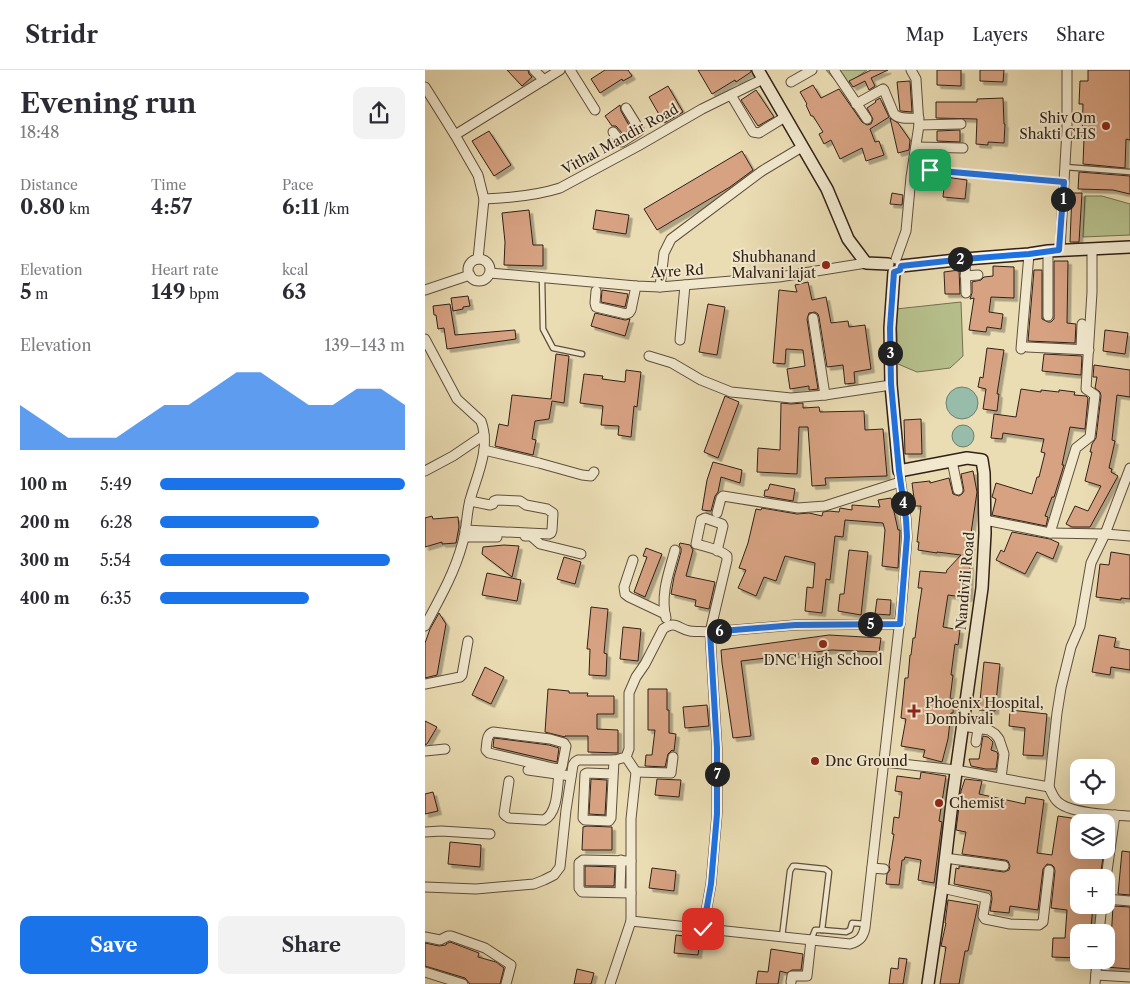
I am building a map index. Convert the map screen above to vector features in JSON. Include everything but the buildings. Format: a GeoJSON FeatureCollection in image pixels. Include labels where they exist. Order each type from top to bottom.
{"type":"FeatureCollection","features":[{"type":"Feature","properties":{"kind":"street"},"geometry":{"type":"LineString","coordinates":[[534,70],[544,80]]}},
{"type":"Feature","properties":{"kind":"street"},"geometry":{"type":"LineString","coordinates":[[455,135],[560,70]]}},
{"type":"Feature","properties":{"kind":"street"},"geometry":{"type":"LineString","coordinates":[[570,70],[595,110]]}},
{"type":"Feature","properties":{"kind":"street"},"geometry":{"type":"LineString","coordinates":[[791,82],[811,70]]}},
{"type":"Feature","properties":{"kind":"street"},"geometry":{"type":"LineString","coordinates":[[834,70],[867,119]]}},
{"type":"Feature","properties":{"kind":"street"},"geometry":{"type":"LineString","coordinates":[[631,921],[850,944],[857,942],[864,933],[900,624],[907,537],[891,384],[890,328],[895,265],[906,231],[919,122],[916,79],[911,70]]}},
{"type":"Feature","properties":{"kind":"street"},"geometry":{"type":"LineString","coordinates":[[1048,316],[1054,250],[1064,182],[1067,130],[1067,70]]}},
{"type":"Feature","properties":{"kind":"street"},"geometry":{"type":"LineString","coordinates":[[761,75],[827,189],[848,240],[866,263],[895,265],[1029,254],[1054,250],[1130,247]]}},
{"type":"Feature","properties":{"kind":"street","name":"Vithal Mandir Road"},"geometry":{"type":"LineString","coordinates":[[484,199],[513,198],[560,188],[702,109],[731,95],[761,75]]}},
{"type":"Feature","properties":{"kind":"street"},"geometry":{"type":"LineString","coordinates":[[425,87],[477,175],[484,199],[478,259]]}},
{"type":"Feature","properties":{"kind":"street"},"geometry":{"type":"LineString","coordinates":[[856,104],[883,89],[895,116],[899,118],[919,122],[961,124]]}},
{"type":"Feature","properties":{"kind":"street"},"geometry":{"type":"LineString","coordinates":[[731,95],[753,132],[759,133],[785,117]]}},
{"type":"Feature","properties":{"kind":"street"},"geometry":{"type":"LineString","coordinates":[[613,132],[621,142],[638,132],[639,129],[625,108]]}},
{"type":"Feature","properties":{"kind":"street"},"geometry":{"type":"LineString","coordinates":[[631,136],[638,146]]}},
{"type":"Feature","properties":{"kind":"street"},"geometry":{"type":"LineString","coordinates":[[660,287],[664,253],[671,239],[762,171],[802,147]]}},
{"type":"Feature","properties":{"kind":"street"},"geometry":{"type":"LineString","coordinates":[[915,147],[963,148]]}},
{"type":"Feature","properties":{"kind":"street"},"geometry":{"type":"LineString","coordinates":[[1085,350],[1092,292],[1092,249]]}},
{"type":"Feature","properties":{"kind":"street"},"geometry":{"type":"LineString","coordinates":[[1029,254],[1024,348],[1085,350]]}},
{"type":"Feature","properties":{"kind":"street"},"geometry":{"type":"LineString","coordinates":[[478,259],[487,263],[490,269],[490,273],[486,278],[479,281],[472,278],[468,268],[474,260],[478,259]]}},
{"type":"Feature","properties":{"kind":"street"},"geometry":{"type":"LineString","coordinates":[[965,259],[966,293]]}},
{"type":"Feature","properties":{"kind":"street","name":"Ayre Rd"},"geometry":{"type":"LineString","coordinates":[[490,273],[660,287],[779,277],[866,263]]}},
{"type":"Feature","properties":{"kind":"street"},"geometry":{"type":"LineString","coordinates":[[425,290],[470,275]]}},
{"type":"Feature","properties":{"kind":"street"},"geometry":{"type":"LineString","coordinates":[[965,276],[978,275]]}},
{"type":"Feature","properties":{"kind":"street"},"geometry":{"type":"LineString","coordinates":[[680,340],[685,285]]}},
{"type":"Feature","properties":{"kind":"street"},"geometry":{"type":"LineString","coordinates":[[596,291],[596,307],[626,314],[631,310],[635,286]]}},
{"type":"Feature","properties":{"kind":"street"},"geometry":{"type":"LineString","coordinates":[[813,318],[825,395]]}},
{"type":"Feature","properties":{"kind":"street"},"geometry":{"type":"LineString","coordinates":[[1050,533],[1076,448],[1089,437],[1095,394],[1086,389],[1085,350],[1081,324]]}},
{"type":"Feature","properties":{"kind":"street"},"geometry":{"type":"LineString","coordinates":[[425,339],[428,355],[457,399],[481,421],[484,435],[482,464],[470,501],[462,546],[448,583],[425,625]]}},
{"type":"Feature","properties":{"kind":"street"},"geometry":{"type":"LineString","coordinates":[[649,356],[672,363],[701,380],[731,392],[791,398],[825,395],[891,384]]}},
{"type":"Feature","properties":{"kind":"street"},"geometry":{"type":"LineString","coordinates":[[425,471],[453,456],[484,435]]}},
{"type":"Feature","properties":{"kind":"street"},"geometry":{"type":"LineString","coordinates":[[484,450],[582,475],[591,476],[595,472]]}},
{"type":"Feature","properties":{"kind":"street","name":"Nandivili Road"},"geometry":{"type":"LineString","coordinates":[[900,477],[967,458],[982,460],[984,473],[985,533],[982,588],[928,984]]}},
{"type":"Feature","properties":{"kind":"street"},"geometry":{"type":"LineString","coordinates":[[952,461],[958,490]]}},
{"type":"Feature","properties":{"kind":"street"},"geometry":{"type":"LineString","coordinates":[[1101,814],[1067,808],[1057,801],[1049,787],[1061,688],[1071,647],[1080,626],[1091,563],[1105,534],[1130,468]]}},
{"type":"Feature","properties":{"kind":"street"},"geometry":{"type":"LineString","coordinates":[[717,513],[723,496],[798,508],[825,506],[900,477]]}},
{"type":"Feature","properties":{"kind":"street"},"geometry":{"type":"LineString","coordinates":[[465,533],[549,534],[552,530],[553,513],[547,510],[526,506],[520,502],[494,500],[491,505],[470,501]]}},
{"type":"Feature","properties":{"kind":"street"},"geometry":{"type":"LineString","coordinates":[[985,520],[1050,533],[1130,536]]}},
{"type":"Feature","properties":{"kind":"street"},"geometry":{"type":"LineString","coordinates":[[465,533],[531,536],[540,544],[581,554]]}},
{"type":"Feature","properties":{"kind":"street"},"geometry":{"type":"LineString","coordinates":[[668,625],[665,614],[665,586],[675,550]]}},
{"type":"Feature","properties":{"kind":"street"},"geometry":{"type":"LineString","coordinates":[[703,929],[711,884],[717,814],[717,748],[710,632],[727,560],[725,553],[717,551]]}},
{"type":"Feature","properties":{"kind":"street"},"geometry":{"type":"LineString","coordinates":[[633,560],[624,587],[625,594],[629,598],[665,614]]}},
{"type":"Feature","properties":{"kind":"street"},"geometry":{"type":"LineString","coordinates":[[626,757],[629,749],[629,693],[663,629],[668,625],[674,624],[688,631],[710,632],[795,625],[900,624]]}},
{"type":"Feature","properties":{"kind":"street"},"geometry":{"type":"LineString","coordinates":[[425,684],[462,675],[467,641]]}},
{"type":"Feature","properties":{"kind":"street"},"geometry":{"type":"LineString","coordinates":[[962,726],[991,732],[999,739],[1004,754],[1001,778]]}},
{"type":"Feature","properties":{"kind":"street"},"geometry":{"type":"LineString","coordinates":[[976,742],[978,729]]}},
{"type":"Feature","properties":{"kind":"street"},"geometry":{"type":"LineString","coordinates":[[493,732],[547,738],[564,743],[566,746],[563,763],[562,767],[557,769],[489,753],[486,750],[488,735],[493,732]]}},
{"type":"Feature","properties":{"kind":"street"},"geometry":{"type":"LineString","coordinates":[[425,751],[445,749]]}},
{"type":"Feature","properties":{"kind":"street"},"geometry":{"type":"LineString","coordinates":[[425,887],[476,889],[534,884],[554,875],[560,866],[573,765],[578,760],[614,760],[626,757]]}},
{"type":"Feature","properties":{"kind":"street"},"geometry":{"type":"LineString","coordinates":[[610,984],[631,921],[631,819],[635,772],[626,757]]}},
{"type":"Feature","properties":{"kind":"street"},"geometry":{"type":"LineString","coordinates":[[635,772],[671,773],[673,758]]}},
{"type":"Feature","properties":{"kind":"street"},"geometry":{"type":"LineString","coordinates":[[590,760],[590,774]]}},
{"type":"Feature","properties":{"kind":"street"},"geometry":{"type":"LineString","coordinates":[[613,774],[585,774],[582,816],[585,820],[611,819],[614,760]]}},
{"type":"Feature","properties":{"kind":"street"},"geometry":{"type":"LineString","coordinates":[[884,762],[956,770],[1049,787]]}},
{"type":"Feature","properties":{"kind":"street"},"geometry":{"type":"LineString","coordinates":[[563,763],[573,765]]}},
{"type":"Feature","properties":{"kind":"street"},"geometry":{"type":"LineString","coordinates":[[528,770],[571,776]]}},
{"type":"Feature","properties":{"kind":"street"},"geometry":{"type":"LineString","coordinates":[[509,781],[506,816],[509,818],[544,820],[549,818],[554,809],[559,774]]}},
{"type":"Feature","properties":{"kind":"street"},"geometry":{"type":"LineString","coordinates":[[554,809],[566,810]]}},
{"type":"Feature","properties":{"kind":"street"},"geometry":{"type":"LineString","coordinates":[[1115,816],[1130,816]]}},
{"type":"Feature","properties":{"kind":"street"},"geometry":{"type":"LineString","coordinates":[[425,832],[490,834]]}},
{"type":"Feature","properties":{"kind":"street"},"geometry":{"type":"LineString","coordinates":[[945,858],[1003,866]]}},
{"type":"Feature","properties":{"kind":"street"},"geometry":{"type":"LineString","coordinates":[[631,860],[583,860],[579,863],[579,888],[582,892],[631,893]]}},
{"type":"Feature","properties":{"kind":"street"},"geometry":{"type":"LineString","coordinates":[[620,892],[621,860]]}},
{"type":"Feature","properties":{"kind":"street"},"geometry":{"type":"LineString","coordinates":[[872,868],[884,869]]}},
{"type":"Feature","properties":{"kind":"street"},"geometry":{"type":"LineString","coordinates":[[942,888],[986,898],[983,916],[985,919],[1010,924],[1039,925],[1043,922],[1049,870]]}},
{"type":"Feature","properties":{"kind":"street"},"geometry":{"type":"LineString","coordinates":[[1115,900],[1130,901]]}},
{"type":"Feature","properties":{"kind":"street"},"geometry":{"type":"LineString","coordinates":[[425,937],[440,940],[451,936],[485,948],[511,964],[506,984]]}},
{"type":"Feature","properties":{"kind":"street"},"geometry":{"type":"LineString","coordinates":[[791,982],[792,976],[807,976],[811,940]]}},
{"type":"Feature","properties":{"kind":"street"},"geometry":{"type":"LineString","coordinates":[[425,972],[463,984]]}},
{"type":"Feature","properties":{"kind":"street"},"geometry":{"type":"LineString","coordinates":[[1096,980],[1130,977]]}},
{"type":"Feature","properties":{"kind":"lane"},"geometry":{"type":"LineString","coordinates":[[1065,167],[1130,172]]}},
{"type":"Feature","properties":{"kind":"lane"},"geometry":{"type":"LineString","coordinates":[[930,170],[1064,182]]}},
{"type":"Feature","properties":{"kind":"lane"},"geometry":{"type":"LineString","coordinates":[[542,277],[543,329],[549,341],[553,348],[582,354]]}},
{"type":"Feature","properties":{"kind":"lane"},"geometry":{"type":"LineString","coordinates":[[783,937],[790,871],[793,866],[825,869],[829,872],[823,930]]}},
{"type":"Feature","properties":{"kind":"lane"},"geometry":{"type":"LineString","coordinates":[[811,940],[815,930],[846,932],[850,930],[852,923],[865,924]]}},
{"type":"Feature","properties":{"kind":"green space"},"geometry":{"type":"Polygon","coordinates":[[[826,70],[867,70],[842,88],[826,70]]]}},
{"type":"Feature","properties":{"kind":"green space"},"geometry":{"type":"Polygon","coordinates":[[[1085,196],[1102,196],[1130,204],[1130,235],[1083,237],[1085,196]]]}},
{"type":"Feature","properties":{"kind":"green space"},"geometry":{"type":"Polygon","coordinates":[[[961,302],[963,356],[950,368],[917,372],[898,364],[896,309],[961,302]]]}},
{"type":"Feature","properties":{"kind":"shaded area"},"geometry":{"type":"Polygon","coordinates":[[[962,387],[968,388],[973,392],[977,397],[977,409],[973,414],[968,418],[962,419],[956,418],[951,414],[947,409],[946,403],[947,397],[951,392],[956,388],[962,387]]]}},
{"type":"Feature","properties":{"kind":"shaded area"},"geometry":{"type":"Polygon","coordinates":[[[963,425],[973,432],[974,436],[967,446],[963,447],[953,440],[952,436],[959,426],[963,425]]]}},
{"type":"Feature","properties":{"kind":"place","name":"Shiv Om Shakti CHS"},"geometry":{"type":"Point","coordinates":[1106,126]}},
{"type":"Feature","properties":{"kind":"place","name":"Shubhanand Malvani lajat"},"geometry":{"type":"Point","coordinates":[826,265]}},
{"type":"Feature","properties":{"kind":"place","name":"DNC High School"},"geometry":{"type":"Point","coordinates":[823,644]}},
{"type":"Feature","properties":{"kind":"place","name":"Phoenix Hospital, Dombivali"},"geometry":{"type":"Point","coordinates":[914,711]}},
{"type":"Feature","properties":{"kind":"place","name":"Dnc Ground"},"geometry":{"type":"Point","coordinates":[815,761]}},
{"type":"Feature","properties":{"kind":"place","name":"Chemist"},"geometry":{"type":"Point","coordinates":[939,803]}},
{"type":"Feature","properties":{"kind":"route"},"geometry":{"type":"LineString","coordinates":[[703,929],[711,884],[717,814],[717,748],[710,632],[795,625],[900,624],[907,537],[891,384],[890,328],[894,272],[900,270],[901,266],[1059,250],[1064,182],[930,170]]}}]}
